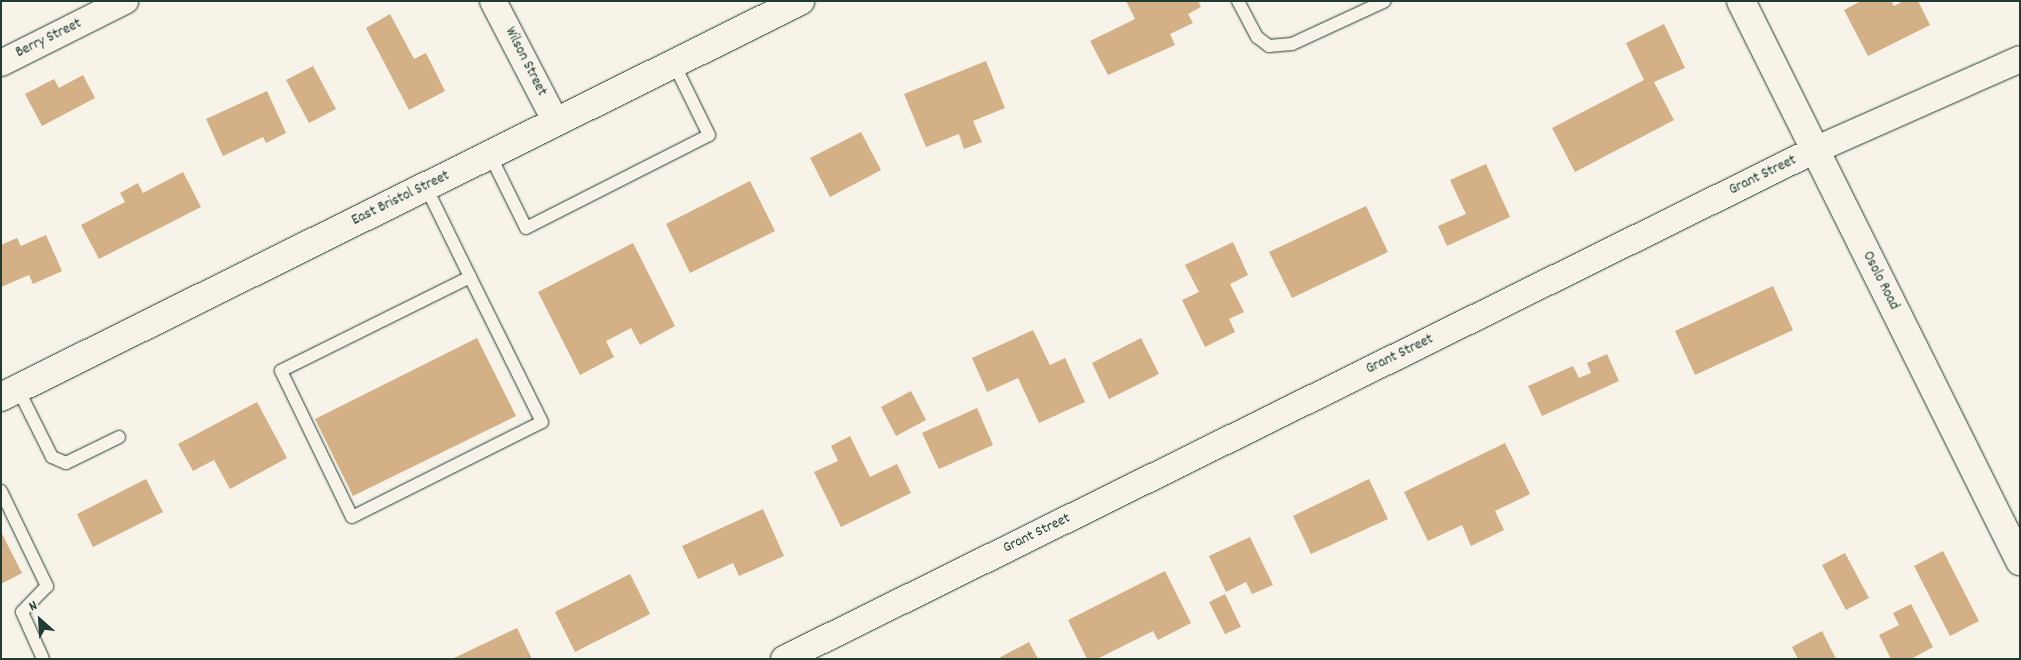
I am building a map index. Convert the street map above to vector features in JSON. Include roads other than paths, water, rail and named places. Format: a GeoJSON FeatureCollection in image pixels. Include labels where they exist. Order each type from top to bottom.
{"type":"FeatureCollection","features":[{"type":"Feature","properties":{"kind":"main road","name":"East Bristol Street"},"geometry":{"type":"LineString","coordinates":[[10,393],[800,1]]}},
{"type":"Feature","properties":{"kind":"main road","name":"Osolo Road"},"geometry":{"type":"LineString","coordinates":[[1741,1],[2020,561]]}},
{"type":"Feature","properties":{"kind":"street","name":"Berry Street"},"geometry":{"type":"LineString","coordinates":[[1,63],[124,1]]}},
{"type":"Feature","properties":{"kind":"street","name":"Wilson Street"},"geometry":{"type":"LineString","coordinates":[[494,1],[556,122]]}},
{"type":"Feature","properties":{"kind":"street","name":"Grant Street"},"geometry":{"type":"LineString","coordinates":[[784,659],[1815,150],[2020,59]]}},
{"type":"Feature","properties":{"kind":"lane"},"geometry":{"type":"LineString","coordinates":[[1238,1],[1256,37],[1270,46],[1292,44],[1385,1]]}},
{"type":"Feature","properties":{"kind":"lane"},"geometry":{"type":"LineString","coordinates":[[490,155],[526,228],[708,135],[674,64]]}},
{"type":"Feature","properties":{"kind":"lane"},"geometry":{"type":"LineString","coordinates":[[426,187],[542,422],[352,517],[281,371],[470,277]]}},
{"type":"Feature","properties":{"kind":"lane"},"geometry":{"type":"LineString","coordinates":[[10,393],[52,457],[66,464],[118,437]]}},
{"type":"Feature","properties":{"kind":"lane"},"geometry":{"type":"LineString","coordinates":[[1,491],[47,586],[22,612],[43,659]]}}]}
